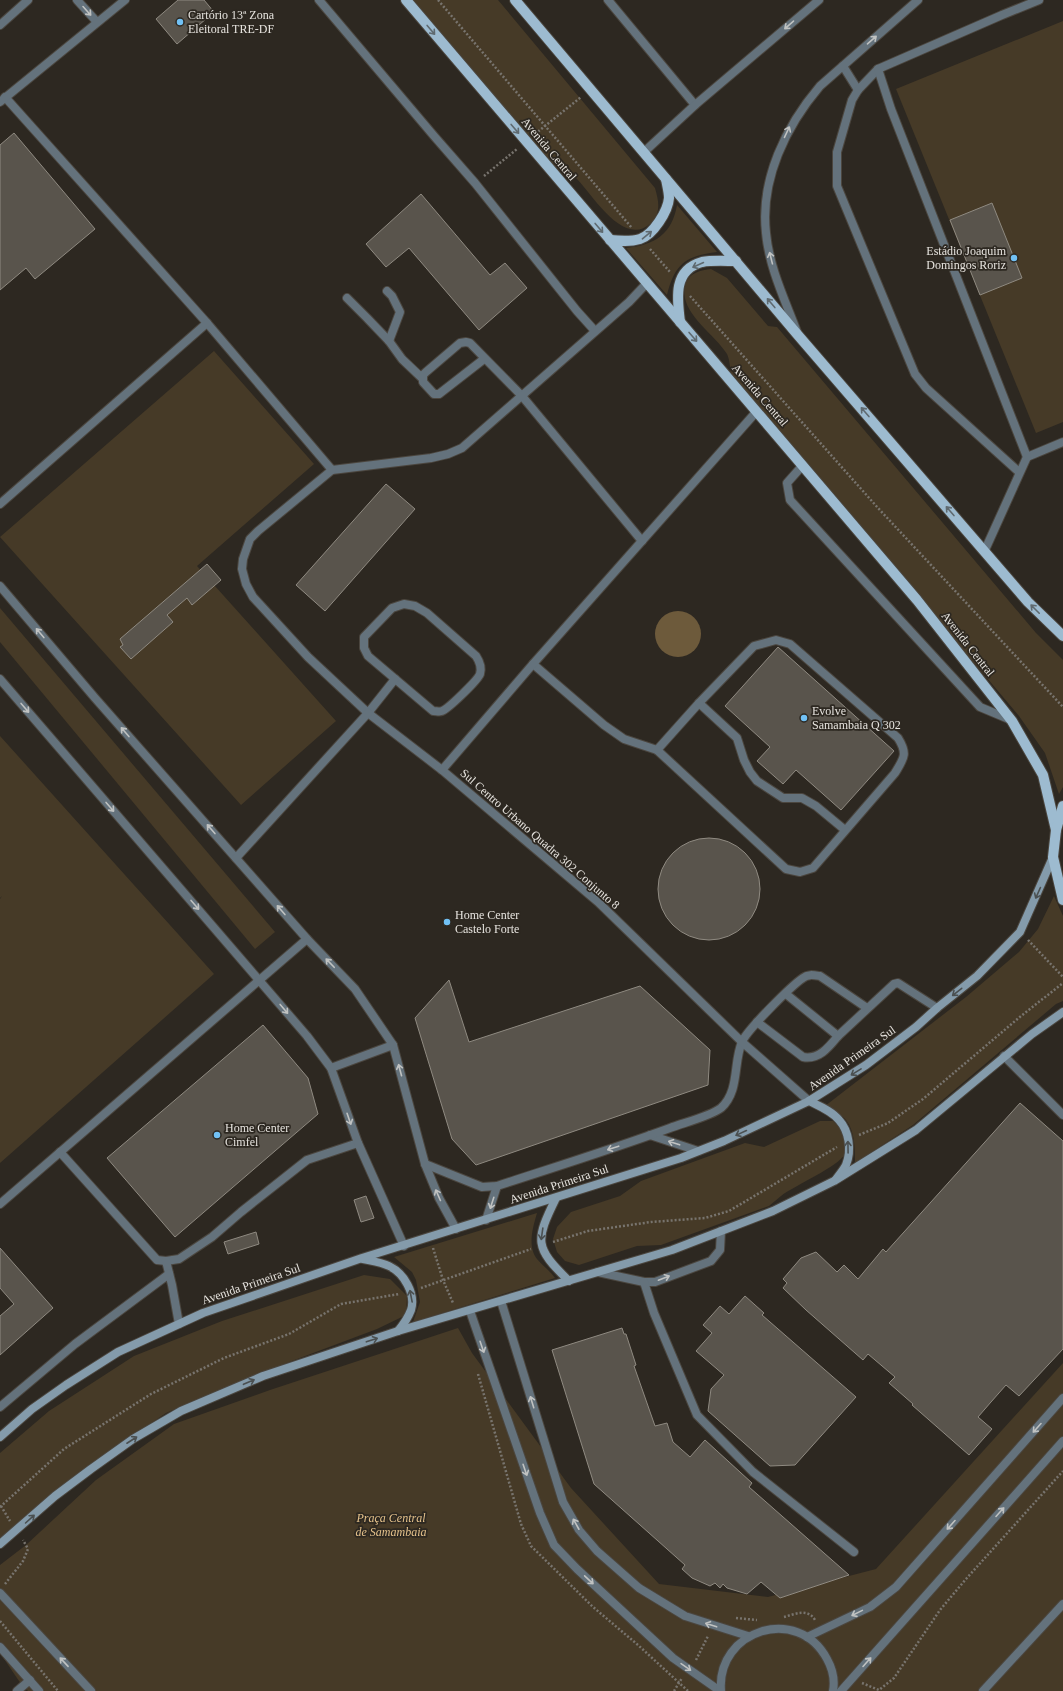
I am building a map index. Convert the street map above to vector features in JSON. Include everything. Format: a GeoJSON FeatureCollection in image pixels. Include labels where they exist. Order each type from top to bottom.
{"type":"FeatureCollection","features":[{"type":"Feature","properties":{"kind":"main road","name":"Avenida Central"},"geometry":{"type":"LineString","coordinates":[[406,0],[917,600],[1012,721],[1043,775],[1056,830]]}},
{"type":"Feature","properties":{"kind":"main road"},"geometry":{"type":"LineString","coordinates":[[514,0],[1028,602],[1063,636]]}},
{"type":"Feature","properties":{"kind":"main road"},"geometry":{"type":"LineString","coordinates":[[610,240],[626,241],[642,239],[656,226],[666,212],[669,198],[666,178]]}},
{"type":"Feature","properties":{"kind":"main road"},"geometry":{"type":"LineString","coordinates":[[680,322],[677,300],[679,283],[685,272],[702,262],[736,261]]}},
{"type":"Feature","properties":{"kind":"main road"},"geometry":{"type":"LineString","coordinates":[[1063,806],[1056,830],[1053,857],[1063,900]]}},
{"type":"Feature","properties":{"kind":"main road","name":"Avenida Primeira Sul"},"geometry":{"type":"LineString","coordinates":[[0,1437],[32,1409],[66,1385],[118,1352],[179,1324],[235,1301],[362,1258],[681,1158],[724,1141],[809,1101],[866,1066],[977,976],[1020,932],[1053,857]]}},
{"type":"Feature","properties":{"kind":"main road"},"geometry":{"type":"LineString","coordinates":[[0,1544],[55,1496],[109,1456],[133,1439],[182,1411],[263,1376],[398,1331],[470,1311],[672,1250],[773,1211],[834,1182],[916,1130],[1004,1056],[1063,1012]]}},
{"type":"Feature","properties":{"kind":"main road"},"geometry":{"type":"LineString","coordinates":[[809,1101],[826,1110],[838,1119],[845,1129],[849,1152],[846,1166],[834,1182]]}},
{"type":"Feature","properties":{"kind":"main road"},"geometry":{"type":"LineString","coordinates":[[556,1198],[542,1230],[541,1246],[551,1264],[569,1281]]}},
{"type":"Feature","properties":{"kind":"main road"},"geometry":{"type":"LineString","coordinates":[[362,1258],[391,1267],[398,1272],[409,1289],[412,1299],[411,1311],[398,1331]]}},
{"type":"Feature","properties":{"kind":"street"},"geometry":{"type":"LineString","coordinates":[[0,25],[28,0]]}},
{"type":"Feature","properties":{"kind":"street"},"geometry":{"type":"LineString","coordinates":[[77,0],[97,22]]}},
{"type":"Feature","properties":{"kind":"street"},"geometry":{"type":"LineString","coordinates":[[320,0],[475,183],[577,311],[595,331]]}},
{"type":"Feature","properties":{"kind":"street"},"geometry":{"type":"LineString","coordinates":[[608,0],[695,106]]}},
{"type":"Feature","properties":{"kind":"street"},"geometry":{"type":"LineString","coordinates":[[644,152],[695,106],[819,0]]}},
{"type":"Feature","properties":{"kind":"street"},"geometry":{"type":"LineString","coordinates":[[798,334],[771,261],[766,233],[765,206],[770,178],[788,129],[807,100],[820,86],[918,0]]}},
{"type":"Feature","properties":{"kind":"street"},"geometry":{"type":"LineString","coordinates":[[1019,472],[926,388],[915,374],[837,186],[837,152],[850,107],[858,90],[878,69],[1002,14],[1039,0]]}},
{"type":"Feature","properties":{"kind":"street"},"geometry":{"type":"LineString","coordinates":[[122,1],[3,99],[207,323],[332,470],[430,458],[448,454],[462,448],[629,302],[647,283]]}},
{"type":"Feature","properties":{"kind":"street"},"geometry":{"type":"LineString","coordinates":[[843,66],[858,90]]}},
{"type":"Feature","properties":{"kind":"street"},"geometry":{"type":"LineString","coordinates":[[878,69],[891,109],[1027,457]]}},
{"type":"Feature","properties":{"kind":"street"},"geometry":{"type":"LineString","coordinates":[[387,291],[392,296],[400,312],[389,341]]}},
{"type":"Feature","properties":{"kind":"street"},"geometry":{"type":"LineString","coordinates":[[347,298],[389,341],[402,359],[422,378],[423,382],[434,394],[439,394],[484,359]]}},
{"type":"Feature","properties":{"kind":"street"},"geometry":{"type":"LineString","coordinates":[[0,504],[207,323]]}},
{"type":"Feature","properties":{"kind":"street"},"geometry":{"type":"LineString","coordinates":[[422,378],[426,372],[460,343],[466,342],[470,344],[522,396],[642,541]]}},
{"type":"Feature","properties":{"kind":"street"},"geometry":{"type":"LineString","coordinates":[[442,770],[533,664],[757,411]]}},
{"type":"Feature","properties":{"kind":"street"},"geometry":{"type":"LineString","coordinates":[[985,550],[1027,457],[1063,442]]}},
{"type":"Feature","properties":{"kind":"street"},"geometry":{"type":"LineString","coordinates":[[803,465],[787,483],[790,500],[980,708],[1012,721]]}},
{"type":"Feature","properties":{"kind":"street","name":"Sul Centro Urbano Quadra 302 Conjunto 8"},"geometry":{"type":"LineString","coordinates":[[332,470],[258,530],[250,539],[243,559],[242,569],[246,584],[253,597],[308,657],[368,713],[442,770],[598,902],[742,1042],[809,1101]]}},
{"type":"Feature","properties":{"kind":"street"},"geometry":{"type":"LineString","coordinates":[[0,586],[95,698],[307,939],[355,989],[393,1045],[425,1164],[439,1198],[456,1229]]}},
{"type":"Feature","properties":{"kind":"street"},"geometry":{"type":"LineString","coordinates":[[404,604],[415,606],[427,613],[476,656],[481,668],[480,675],[450,706],[442,711],[433,711],[395,679],[368,656],[364,648],[364,637],[392,608],[404,604]]}},
{"type":"Feature","properties":{"kind":"street"},"geometry":{"type":"LineString","coordinates":[[533,664],[604,725],[624,739],[657,750],[786,869],[800,872],[813,868],[895,773],[904,758],[903,747],[898,738],[790,644],[776,640],[754,646],[699,703],[657,750]]}},
{"type":"Feature","properties":{"kind":"street"},"geometry":{"type":"LineString","coordinates":[[0,679],[259,979],[307,1036],[331,1068],[358,1143],[404,1246]]}},
{"type":"Feature","properties":{"kind":"street"},"geometry":{"type":"LineString","coordinates":[[236,858],[368,713],[395,679]]}},
{"type":"Feature","properties":{"kind":"street"},"geometry":{"type":"LineString","coordinates":[[699,703],[736,738],[744,760],[750,772],[757,781],[784,798],[802,798],[816,806],[845,830]]}},
{"type":"Feature","properties":{"kind":"street"},"geometry":{"type":"LineString","coordinates":[[0,1204],[307,939]]}},
{"type":"Feature","properties":{"kind":"street"},"geometry":{"type":"LineString","coordinates":[[425,1164],[482,1187],[497,1186],[650,1135],[704,1116],[721,1108],[733,1090],[742,1042],[757,1022],[803,978],[812,974],[820,976],[867,1008]]}},
{"type":"Feature","properties":{"kind":"street"},"geometry":{"type":"LineString","coordinates":[[757,1022],[803,1057],[810,1059],[827,1050],[838,1036],[896,983],[936,1008]]}},
{"type":"Feature","properties":{"kind":"street"},"geometry":{"type":"LineString","coordinates":[[786,994],[838,1036]]}},
{"type":"Feature","properties":{"kind":"street"},"geometry":{"type":"LineString","coordinates":[[331,1068],[393,1045]]}},
{"type":"Feature","properties":{"kind":"street"},"geometry":{"type":"LineString","coordinates":[[1004,1056],[1063,1115]]}},
{"type":"Feature","properties":{"kind":"street"},"geometry":{"type":"LineString","coordinates":[[650,1135],[698,1151]]}},
{"type":"Feature","properties":{"kind":"street"},"geometry":{"type":"LineString","coordinates":[[60,1152],[157,1260],[166,1261],[179,1258],[212,1238],[241,1212],[307,1160],[358,1143]]}},
{"type":"Feature","properties":{"kind":"street"},"geometry":{"type":"LineString","coordinates":[[486,1220],[497,1186]]}},
{"type":"Feature","properties":{"kind":"street"},"geometry":{"type":"LineString","coordinates":[[598,1272],[644,1282],[655,1282],[711,1261],[720,1250],[721,1231]]}},
{"type":"Feature","properties":{"kind":"street"},"geometry":{"type":"LineString","coordinates":[[166,1261],[179,1324]]}},
{"type":"Feature","properties":{"kind":"street"},"geometry":{"type":"LineString","coordinates":[[0,1407],[75,1344],[169,1274]]}},
{"type":"Feature","properties":{"kind":"street"},"geometry":{"type":"LineString","coordinates":[[644,1282],[654,1313],[697,1415],[753,1472],[854,1552]]}},
{"type":"Feature","properties":{"kind":"street"},"geometry":{"type":"LineString","coordinates":[[501,1301],[564,1502],[579,1530],[597,1551],[638,1588],[685,1616],[748,1636]]}},
{"type":"Feature","properties":{"kind":"street"},"geometry":{"type":"LineString","coordinates":[[470,1311],[540,1513],[554,1545],[577,1569],[673,1658],[721,1691]]}},
{"type":"Feature","properties":{"kind":"street"},"geometry":{"type":"LineString","coordinates":[[807,1637],[870,1607],[896,1587],[1063,1398]]}},
{"type":"Feature","properties":{"kind":"street"},"geometry":{"type":"LineString","coordinates":[[841,1691],[1063,1441]]}},
{"type":"Feature","properties":{"kind":"street"},"geometry":{"type":"LineString","coordinates":[[2,1589],[90,1691]]}},
{"type":"Feature","properties":{"kind":"street"},"geometry":{"type":"LineString","coordinates":[[983,1691],[1063,1604]]}},
{"type":"Feature","properties":{"kind":"street"},"geometry":{"type":"LineString","coordinates":[[721,1691],[722,1672],[726,1660],[732,1650],[748,1636],[773,1629],[785,1629],[807,1637],[824,1653],[830,1663],[833,1675],[833,1691]]}},
{"type":"Feature","properties":{"kind":"street"},"geometry":{"type":"LineString","coordinates":[[0,1647],[39,1691]]}},
{"type":"Feature","properties":{"kind":"street"},"geometry":{"type":"LineString","coordinates":[[17,1691],[30,1680]]}},
{"type":"Feature","properties":{"kind":"path"},"geometry":{"type":"LineString","coordinates":[[438,0],[679,283],[878,508],[1063,707]]}},
{"type":"Feature","properties":{"kind":"path"},"geometry":{"type":"LineString","coordinates":[[1020,932],[1063,978]]}},
{"type":"Feature","properties":{"kind":"path"},"geometry":{"type":"LineString","coordinates":[[0,1506],[28,1549],[23,1562],[2,1589]]}},
{"type":"Feature","properties":{"kind":"path"},"geometry":{"type":"LineString","coordinates":[[0,1621],[58,1691]]}},
{"type":"Feature","properties":{"kind":"green space"},"geometry":{"type":"Polygon","coordinates":[[[412,0],[498,0],[655,188],[658,211],[651,223],[640,229],[630,229],[619,224],[609,216],[575,177],[552,169],[412,0]]]}},
{"type":"Feature","properties":{"kind":"green space","name":"Estádio Joaquim Domingos Roriz"},"geometry":{"type":"Polygon","coordinates":[[[1063,21],[1063,422],[1036,433],[896,89],[1063,21]]]}},
{"type":"Feature","properties":{"kind":"green space"},"geometry":{"type":"Polygon","coordinates":[[[677,205],[717,252],[697,256],[683,263],[674,275],[667,295],[626,248],[654,241],[666,231],[675,215],[677,205]]]}},
{"type":"Feature","properties":{"kind":"green space"},"geometry":{"type":"Polygon","coordinates":[[[711,269],[727,278],[768,326],[777,327],[1036,633],[1063,660],[1063,787],[1059,794],[1045,753],[1019,716],[731,375],[727,354],[691,312],[686,303],[684,293],[686,283],[693,274],[699,271],[711,269]]]}},
{"type":"Feature","properties":{"kind":"green space"},"geometry":{"type":"Polygon","coordinates":[[[214,351],[314,464],[197,566],[336,721],[241,805],[0,537],[214,351]]]}},
{"type":"Feature","properties":{"kind":"green space"},"geometry":{"type":"Polygon","coordinates":[[[0,608],[275,932],[255,949],[0,642],[0,608]]]}},
{"type":"Feature","properties":{"kind":"green space"},"geometry":{"type":"Polygon","coordinates":[[[0,736],[214,974],[0,1163],[0,899],[2,896],[0,898],[0,736]]]}},
{"type":"Feature","properties":{"kind":"green space"},"geometry":{"type":"Polygon","coordinates":[[[1054,896],[1063,916],[1063,1001],[1056,1004],[913,1125],[855,1163],[854,1140],[849,1124],[841,1116],[825,1106],[966,997],[1019,952],[1038,929],[1054,896]]]}},
{"type":"Feature","properties":{"kind":"green space"},"geometry":{"type":"Polygon","coordinates":[[[820,1121],[833,1121],[839,1127],[846,1140],[847,1149],[845,1154],[834,1164],[787,1192],[769,1206],[661,1245],[637,1246],[579,1265],[565,1261],[557,1252],[553,1239],[557,1227],[571,1212],[620,1196],[641,1181],[745,1143],[764,1147],[820,1121]]]}},
{"type":"Feature","properties":{"kind":"green space"},"geometry":{"type":"Polygon","coordinates":[[[537,1213],[532,1236],[532,1248],[537,1259],[555,1278],[413,1322],[420,1302],[416,1280],[412,1272],[394,1257],[537,1213]]]}},
{"type":"Feature","properties":{"kind":"green space"},"geometry":{"type":"Polygon","coordinates":[[[364,1275],[390,1279],[407,1296],[406,1315],[377,1329],[260,1373],[166,1413],[84,1469],[0,1540],[0,1453],[49,1411],[134,1356],[222,1321],[364,1275]]]}},
{"type":"Feature","properties":{"kind":"green space","name":"Praça Central de Samambaia"},"geometry":{"type":"Polygon","coordinates":[[[458,1328],[472,1353],[571,1488],[659,1584],[768,1597],[876,1569],[1063,1363],[1063,1691],[28,1691],[19,1681],[0,1653],[0,1565],[26,1545],[96,1480],[174,1424],[270,1390],[458,1328]]]}},
{"type":"Feature","properties":{"kind":"shaded area"},"geometry":{"type":"Polygon","coordinates":[[[673,611],[683,611],[691,615],[697,621],[701,629],[701,639],[697,647],[691,653],[683,657],[673,657],[665,653],[659,647],[655,639],[655,629],[659,621],[665,615],[673,611]]]}},
{"type":"Feature","properties":{"kind":"building","name":"Cartório 13ª Zona Eleitoral TRE-DF"},"geometry":{"type":"Polygon","coordinates":[[[178,0],[204,0],[214,12],[177,44],[156,19],[178,0]]]}},
{"type":"Feature","properties":{"kind":"building"},"geometry":{"type":"Polygon","coordinates":[[[14,133],[95,229],[35,279],[26,268],[0,290],[0,145],[14,133]]]}},
{"type":"Feature","properties":{"kind":"building"},"geometry":{"type":"Polygon","coordinates":[[[421,194],[490,275],[505,263],[527,288],[479,330],[409,248],[386,267],[366,244],[421,194]]]}},
{"type":"Feature","properties":{"kind":"building"},"geometry":{"type":"Polygon","coordinates":[[[992,203],[1022,278],[980,295],[950,220],[992,203]]]}},
{"type":"Feature","properties":{"kind":"building"},"geometry":{"type":"Polygon","coordinates":[[[386,484],[415,509],[325,611],[296,585],[386,484]]]}},
{"type":"Feature","properties":{"kind":"building"},"geometry":{"type":"Polygon","coordinates":[[[207,564],[221,580],[192,605],[187,598],[167,615],[173,622],[131,659],[120,647],[123,645],[120,639],[207,564]]]}},
{"type":"Feature","properties":{"kind":"building"},"geometry":{"type":"Polygon","coordinates":[[[778,647],[894,751],[841,810],[796,770],[783,784],[757,761],[770,747],[725,706],[778,647]]]}},
{"type":"Feature","properties":{"kind":"building"},"geometry":{"type":"Polygon","coordinates":[[[709,838],[729,841],[738,846],[752,860],[757,869],[760,889],[757,909],[752,918],[738,932],[729,937],[709,940],[689,937],[680,932],[666,918],[661,909],[658,889],[661,869],[666,860],[680,846],[689,841],[709,838]]]}},
{"type":"Feature","properties":{"kind":"building"},"geometry":{"type":"Polygon","coordinates":[[[449,980],[469,1042],[640,986],[710,1050],[708,1085],[476,1165],[452,1139],[415,1018],[449,980]]]}},
{"type":"Feature","properties":{"kind":"building"},"geometry":{"type":"Polygon","coordinates":[[[263,1025],[308,1078],[318,1114],[175,1237],[107,1158],[263,1025]]]}},
{"type":"Feature","properties":{"kind":"building"},"geometry":{"type":"Polygon","coordinates":[[[1020,1103],[1063,1141],[1063,1349],[1019,1396],[1006,1385],[978,1417],[992,1429],[969,1455],[889,1383],[895,1377],[868,1354],[863,1360],[806,1310],[783,1288],[787,1283],[783,1279],[801,1258],[816,1252],[837,1272],[844,1265],[858,1279],[883,1249],[886,1252],[1020,1103]]]}},
{"type":"Feature","properties":{"kind":"building"},"geometry":{"type":"Polygon","coordinates":[[[366,1196],[374,1218],[361,1222],[354,1200],[366,1196]]]}},
{"type":"Feature","properties":{"kind":"building"},"geometry":{"type":"Polygon","coordinates":[[[256,1232],[259,1244],[228,1254],[224,1242],[256,1232]]]}},
{"type":"Feature","properties":{"kind":"building"},"geometry":{"type":"Polygon","coordinates":[[[0,1248],[53,1308],[0,1355],[0,1316],[14,1304],[0,1288],[0,1248]]]}},
{"type":"Feature","properties":{"kind":"building"},"geometry":{"type":"Polygon","coordinates":[[[745,1296],[764,1313],[762,1315],[856,1397],[795,1465],[770,1466],[708,1411],[711,1389],[724,1375],[696,1351],[712,1333],[703,1325],[720,1306],[729,1314],[745,1296]]]}},
{"type":"Feature","properties":{"kind":"building"},"geometry":{"type":"Polygon","coordinates":[[[622,1328],[624,1334],[626,1334],[636,1365],[634,1366],[655,1426],[667,1423],[673,1442],[690,1457],[705,1440],[752,1483],[749,1487],[849,1575],[780,1598],[761,1582],[747,1594],[727,1588],[723,1584],[720,1588],[715,1583],[710,1586],[692,1578],[682,1569],[685,1565],[594,1484],[552,1350],[622,1328]]]}},
{"type":"Feature","properties":{"kind":"place","name":"Cartório 13ª Zona Eleitoral TRE-DF"},"geometry":{"type":"Point","coordinates":[180,22]}},
{"type":"Feature","properties":{"kind":"place","name":"Estádio Joaquim Domingos Roriz"},"geometry":{"type":"Point","coordinates":[1014,258]}},
{"type":"Feature","properties":{"kind":"place","name":"Evolve Samambaia Q 302"},"geometry":{"type":"Point","coordinates":[804,718]}},
{"type":"Feature","properties":{"kind":"place","name":"Home Center Castelo Forte"},"geometry":{"type":"Point","coordinates":[447,922]}},
{"type":"Feature","properties":{"kind":"place","name":"Home Center Cimfel"},"geometry":{"type":"Point","coordinates":[217,1135]}}]}
